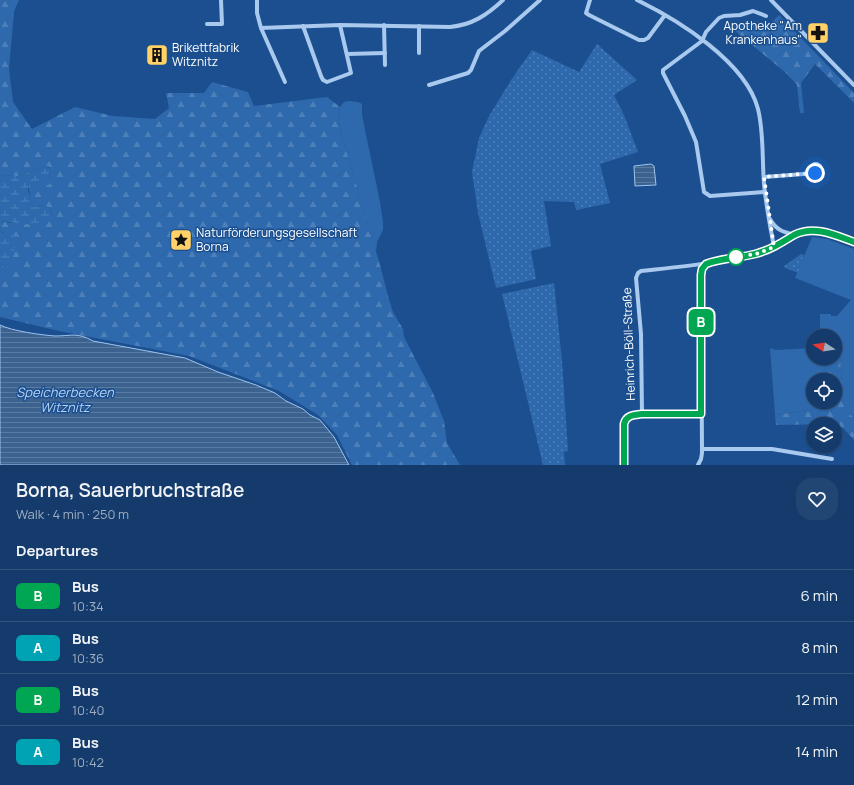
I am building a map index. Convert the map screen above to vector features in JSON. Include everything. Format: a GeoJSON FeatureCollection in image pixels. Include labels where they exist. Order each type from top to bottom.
{"type":"FeatureCollection","features":[{"type":"Feature","properties":{"kind":"street"},"geometry":{"type":"LineString","coordinates":[[207,24],[222,24],[221,0]]}},
{"type":"Feature","properties":{"kind":"street"},"geometry":{"type":"LineString","coordinates":[[257,0],[261,28],[285,82]]}},
{"type":"Feature","properties":{"kind":"street"},"geometry":{"type":"LineString","coordinates":[[261,28],[340,25],[450,28],[468,24],[484,16],[503,0]]}},
{"type":"Feature","properties":{"kind":"street"},"geometry":{"type":"LineString","coordinates":[[429,84],[468,73],[471,70],[479,51],[487,43],[505,31],[540,0]]}},
{"type":"Feature","properties":{"kind":"street"},"geometry":{"type":"LineString","coordinates":[[590,0],[586,12],[589,15],[640,40],[648,38],[665,15]]}},
{"type":"Feature","properties":{"kind":"street"},"geometry":{"type":"LineString","coordinates":[[637,0],[665,15],[702,41],[731,65],[753,94],[758,109],[762,134],[765,192],[774,247]]}},
{"type":"Feature","properties":{"kind":"street"},"geometry":{"type":"LineString","coordinates":[[771,0],[854,85]]}},
{"type":"Feature","properties":{"kind":"street"},"geometry":{"type":"LineString","coordinates":[[765,192],[710,196],[704,192],[696,142],[685,116],[663,73],[663,70],[702,41],[706,32],[719,18],[724,16],[740,15],[753,11],[766,16]]}},
{"type":"Feature","properties":{"kind":"street"},"geometry":{"type":"LineString","coordinates":[[304,26],[321,76],[323,80],[327,82],[351,73],[340,25]]}},
{"type":"Feature","properties":{"kind":"street"},"geometry":{"type":"LineString","coordinates":[[384,25],[385,65]]}},
{"type":"Feature","properties":{"kind":"street"},"geometry":{"type":"LineString","coordinates":[[418,26],[419,53]]}},
{"type":"Feature","properties":{"kind":"street"},"geometry":{"type":"LineString","coordinates":[[347,54],[385,53]]}},
{"type":"Feature","properties":{"kind":"street"},"geometry":{"type":"LineString","coordinates":[[764,177],[805,174]]}},
{"type":"Feature","properties":{"kind":"street"},"geometry":{"type":"LineString","coordinates":[[769,217],[778,230],[796,235]]}},
{"type":"Feature","properties":{"kind":"street"},"geometry":{"type":"LineString","coordinates":[[698,465],[701,459],[702,449],[702,269],[706,264],[756,254],[774,247],[796,235],[814,231],[821,231],[854,242]]}},
{"type":"Feature","properties":{"kind":"street","name":"Heinrich-Böll-Straße"},"geometry":{"type":"LineString","coordinates":[[642,414],[640,334],[636,278],[638,273],[641,271],[706,264]]}},
{"type":"Feature","properties":{"kind":"street","name":"Heinrich-Böll-Straße"},"geometry":{"type":"LineString","coordinates":[[624,465],[625,420],[630,416],[642,414],[701,414]]}},
{"type":"Feature","properties":{"kind":"street"},"geometry":{"type":"LineString","coordinates":[[702,449],[772,449],[832,459]]}},
{"type":"Feature","properties":{"kind":"green space"},"geometry":{"type":"Polygon","coordinates":[[[0,0],[19,0],[14,11],[9,69],[13,102],[32,129],[75,107],[113,116],[155,119],[169,108],[166,93],[204,93],[212,82],[248,92],[254,106],[327,97],[340,107],[339,121],[341,133],[393,312],[403,329],[404,337],[433,393],[444,421],[447,443],[460,465],[352,465],[337,435],[318,415],[279,391],[189,356],[59,331],[0,317],[0,265],[6,267],[17,235],[5,235],[0,231],[0,221],[11,223],[51,218],[52,209],[42,205],[33,207],[29,187],[29,184],[37,181],[43,181],[48,185],[49,167],[47,166],[18,176],[0,175],[0,0]]]}},
{"type":"Feature","properties":{"kind":"green space"},"geometry":{"type":"Polygon","coordinates":[[[779,15],[854,93],[854,103],[815,64],[801,83],[804,113],[800,113],[797,85],[786,73],[729,26],[752,22],[768,26],[779,15]]]}},
{"type":"Feature","properties":{"kind":"green space"},"geometry":{"type":"Polygon","coordinates":[[[597,44],[637,80],[614,95],[624,115],[638,152],[600,164],[610,203],[576,210],[574,202],[544,201],[551,246],[531,251],[536,279],[496,288],[478,213],[472,172],[479,138],[489,116],[511,80],[532,50],[579,72],[597,44]]]}},
{"type":"Feature","properties":{"kind":"green space"},"geometry":{"type":"Polygon","coordinates":[[[349,101],[362,104],[362,115],[380,202],[383,230],[377,242],[376,252],[341,133],[339,121],[340,107],[344,102],[349,101]]]}},
{"type":"Feature","properties":{"kind":"green space"},"geometry":{"type":"Polygon","coordinates":[[[47,166],[50,169],[50,184],[48,185],[43,181],[37,181],[29,185],[28,191],[33,202],[33,207],[42,205],[52,209],[51,218],[48,223],[42,226],[0,221],[0,175],[18,176],[47,166]]]}},
{"type":"Feature","properties":{"kind":"green space"},"geometry":{"type":"Polygon","coordinates":[[[0,231],[5,235],[17,235],[12,261],[8,267],[0,265],[0,231]]]}},
{"type":"Feature","properties":{"kind":"green space"},"geometry":{"type":"Polygon","coordinates":[[[812,237],[827,239],[854,249],[854,418],[846,410],[843,399],[841,365],[842,365],[842,329],[820,329],[820,314],[831,314],[831,316],[837,316],[851,300],[795,278],[812,237]]]}},
{"type":"Feature","properties":{"kind":"green space"},"geometry":{"type":"Polygon","coordinates":[[[801,254],[804,255],[798,273],[783,267],[801,254]]]}},
{"type":"Feature","properties":{"kind":"green space"},"geometry":{"type":"Polygon","coordinates":[[[554,283],[562,361],[568,451],[564,452],[565,465],[543,465],[502,294],[554,283]]]}},
{"type":"Feature","properties":{"kind":"green space"},"geometry":{"type":"Polygon","coordinates":[[[770,348],[776,350],[806,348],[806,365],[825,365],[825,373],[806,373],[806,409],[815,409],[775,415],[770,348]]]}},
{"type":"Feature","properties":{"kind":"green space"},"geometry":{"type":"Polygon","coordinates":[[[825,365],[841,365],[841,373],[825,373],[825,365]]]}},
{"type":"Feature","properties":{"kind":"green space"},"geometry":{"type":"Polygon","coordinates":[[[842,384],[843,399],[846,410],[854,418],[854,440],[842,428],[842,417],[806,417],[806,424],[776,425],[775,415],[815,409],[842,409],[842,384]]]}},
{"type":"Feature","properties":{"kind":"water"},"geometry":{"type":"Polygon","coordinates":[[[651,164],[654,166],[656,185],[635,186],[634,166],[651,164]]]}},
{"type":"Feature","properties":{"kind":"water","name":"Speicherbecken Witznitz"},"geometry":{"type":"Polygon","coordinates":[[[0,325],[19,331],[42,335],[78,335],[93,341],[185,358],[218,372],[256,385],[275,393],[286,401],[303,409],[310,415],[320,420],[334,437],[349,465],[0,465],[0,325]]]}},
{"type":"Feature","properties":{"kind":"bus line","name":"B"},"geometry":{"type":"LineString","coordinates":[[624,465],[624,424],[627,417],[642,414],[701,414],[701,275],[702,269],[706,264],[762,252],[804,232],[821,231],[854,242]]}},
{"type":"Feature","properties":{"kind":"place","name":"Apotheke \"Am Krankenhaus\""},"geometry":{"type":"Point","coordinates":[818,33]}},
{"type":"Feature","properties":{"kind":"place","name":"Brikettfabrik Witznitz"},"geometry":{"type":"Point","coordinates":[157,55]}},
{"type":"Feature","properties":{"kind":"place","name":"Naturförderungsgesellschaft Borna"},"geometry":{"type":"Point","coordinates":[181,240]}},
{"type":"Feature","properties":{"kind":"route"},"geometry":{"type":"LineString","coordinates":[[736,257],[756,254],[774,247],[764,177],[815,173]]}}]}
